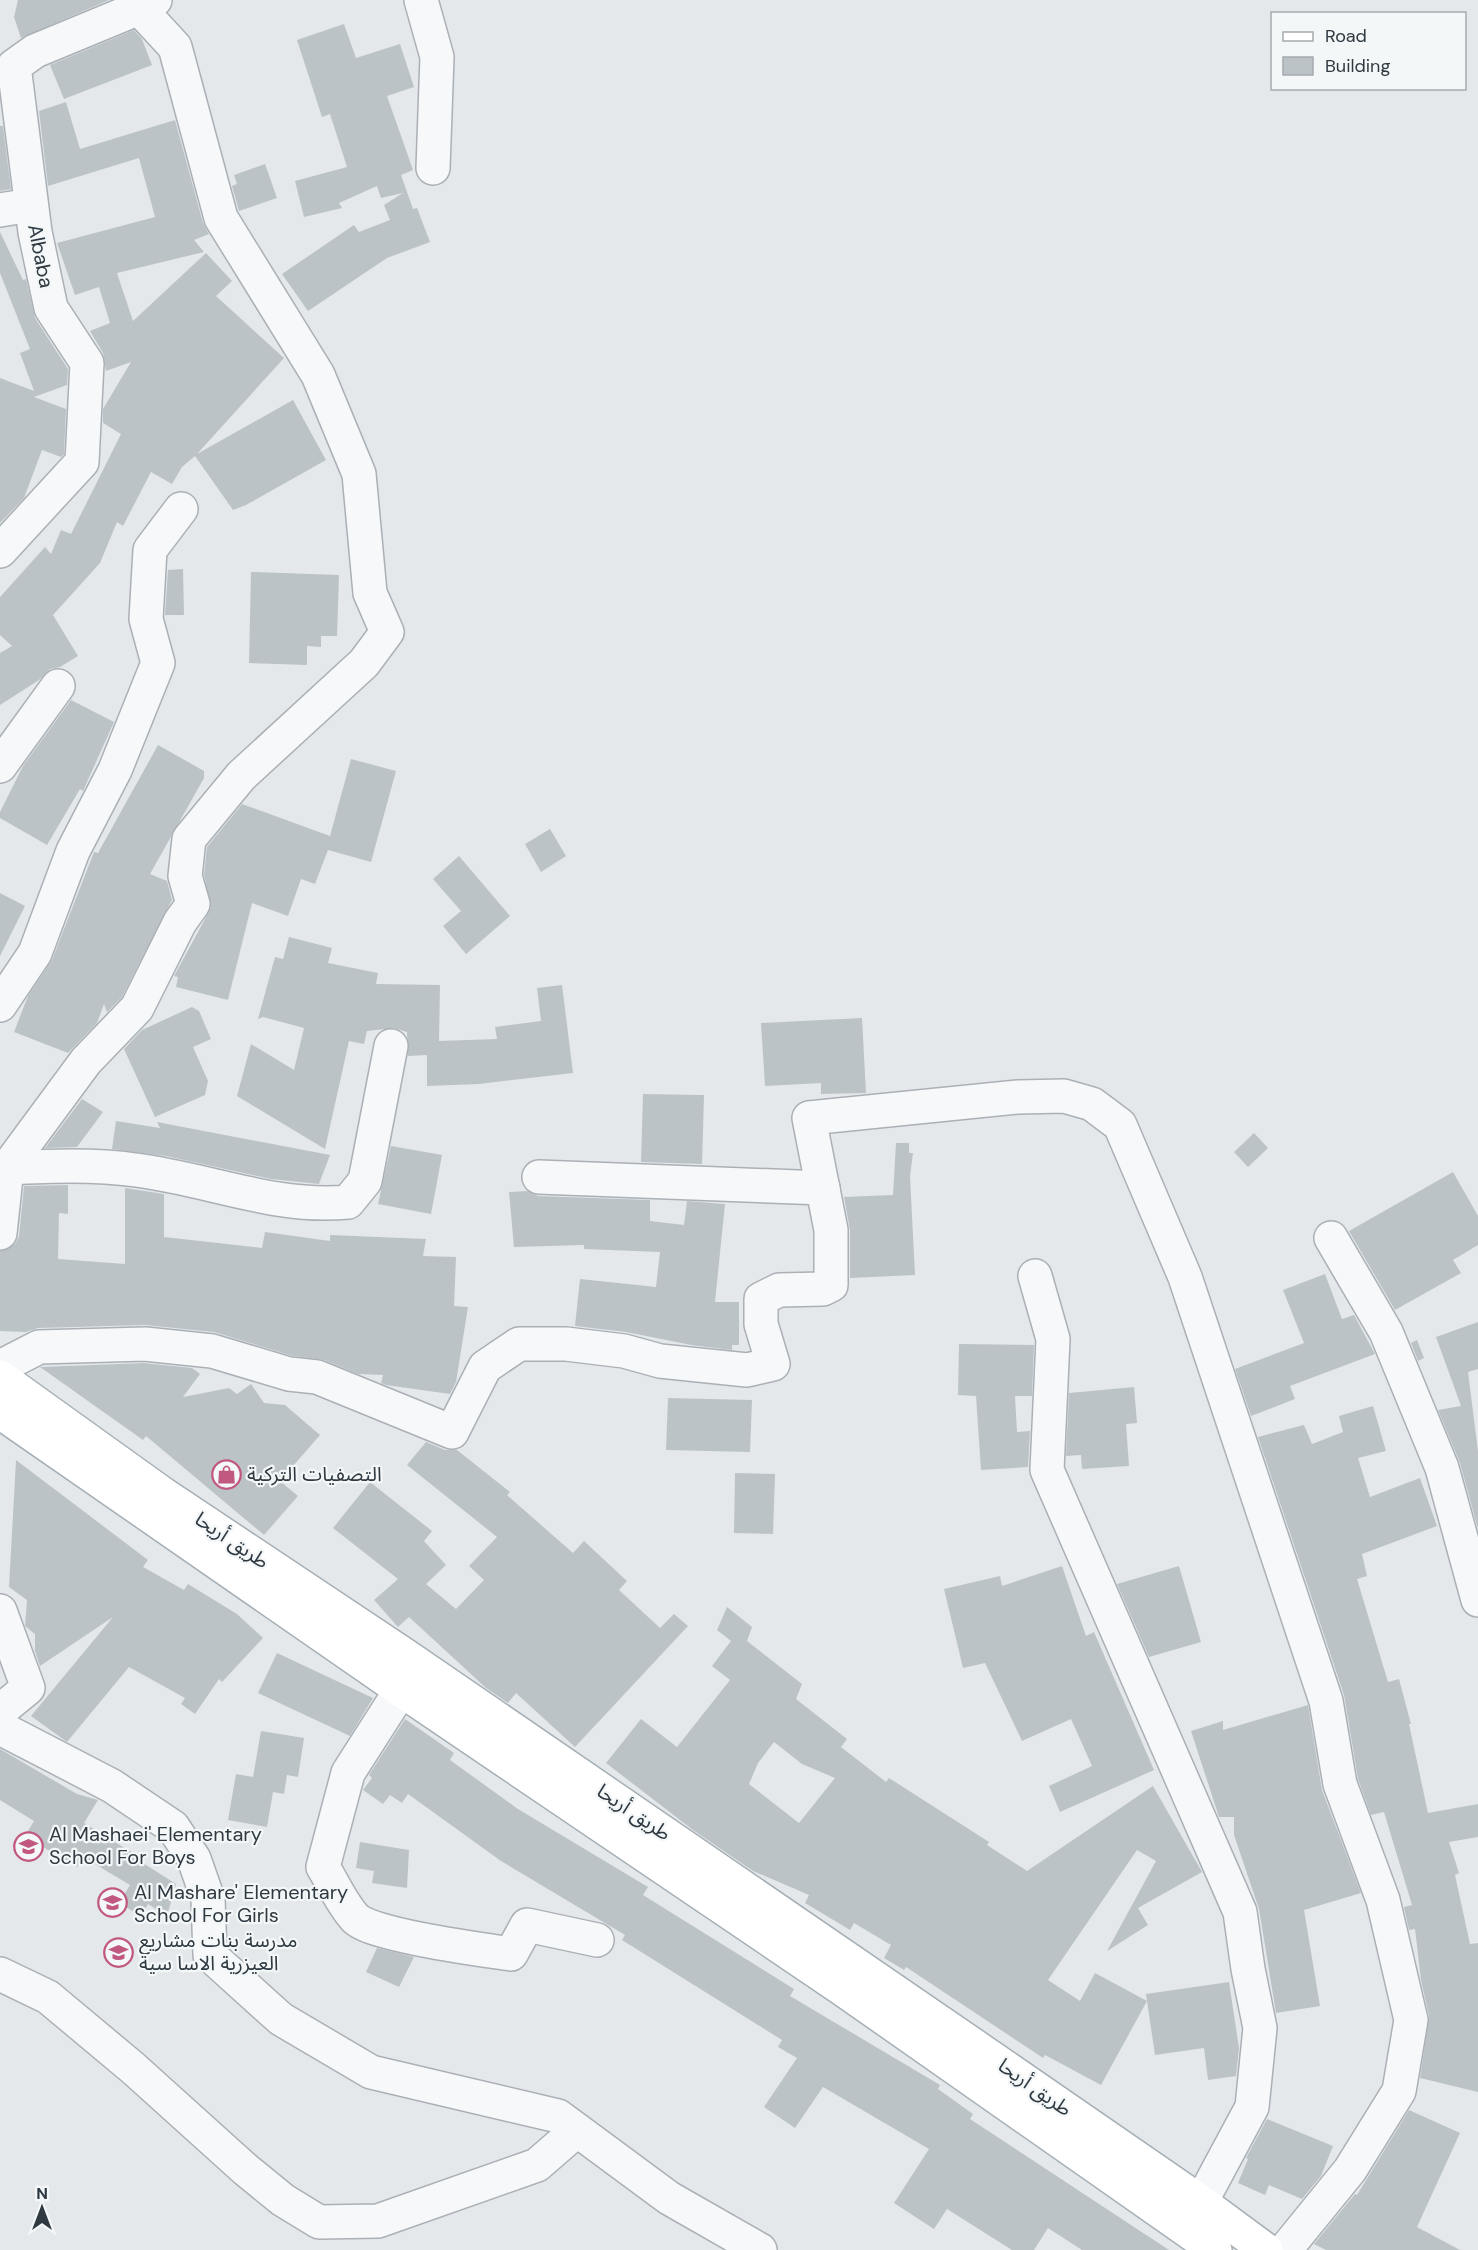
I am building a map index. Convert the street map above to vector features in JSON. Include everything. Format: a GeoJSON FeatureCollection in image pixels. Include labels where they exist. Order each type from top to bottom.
{"type":"FeatureCollection","features":[{"type":"Feature","properties":{"kind":"main road","name":"طريق أريحا"},"geometry":{"type":"LineString","coordinates":[[0,1377],[164,1494],[416,1663],[1201,2202],[1266,2250]]}},
{"type":"Feature","properties":{"kind":"main road","name":"طريق أريحا"},"geometry":{"type":"LineString","coordinates":[[0,1412],[400,1690],[832,1981],[1215,2250]]}},
{"type":"Feature","properties":{"kind":"street"},"geometry":{"type":"LineString","coordinates":[[421,0],[437,57],[433,168]]}},
{"type":"Feature","properties":{"kind":"street"},"geometry":{"type":"LineString","coordinates":[[0,1233],[7,1168],[86,1061],[137,1008],[180,922],[193,903],[185,876],[189,839],[241,776],[364,663],[387,632],[369,593],[359,474],[318,375],[221,218],[175,47],[143,3]]}},
{"type":"Feature","properties":{"kind":"street","name":"Albaba"},"geometry":{"type":"LineString","coordinates":[[0,551],[82,462],[87,363],[51,308],[15,207],[7,58],[35,51],[143,3]]}},
{"type":"Feature","properties":{"kind":"street"},"geometry":{"type":"LineString","coordinates":[[0,1005],[35,953],[73,851],[115,770],[158,663],[146,619],[150,550],[181,509]]}},
{"type":"Feature","properties":{"kind":"street"},"geometry":{"type":"LineString","coordinates":[[0,766],[58,686]]}},
{"type":"Feature","properties":{"kind":"street"},"geometry":{"type":"LineString","coordinates":[[7,1168],[74,1166],[136,1170],[243,1191],[275,1201],[317,1205],[348,1203],[365,1181],[391,1046]]}},
{"type":"Feature","properties":{"kind":"street"},"geometry":{"type":"LineString","coordinates":[[0,1366],[39,1347],[145,1344],[212,1351],[289,1374],[317,1377],[452,1432],[485,1367],[519,1344],[566,1344],[624,1351],[660,1361],[747,1370],[773,1364],[761,1324],[761,1299],[779,1290],[823,1289],[831,1285],[831,1230],[808,1118],[1018,1097],[1064,1096],[1092,1104],[1120,1125],[1185,1276],[1326,1701],[1340,1785],[1383,1900],[1411,2020],[1399,2091],[1350,2170],[1285,2250]]}},
{"type":"Feature","properties":{"kind":"street"},"geometry":{"type":"LineString","coordinates":[[540,1177],[823,1188]]}},
{"type":"Feature","properties":{"kind":"street"},"geometry":{"type":"LineString","coordinates":[[1331,1238],[1386,1332],[1442,1468],[1478,1600]]}},
{"type":"Feature","properties":{"kind":"street"},"geometry":{"type":"LineString","coordinates":[[1035,1276],[1053,1339],[1047,1470],[1240,1912],[1248,1969],[1260,2028],[1252,2107],[1201,2202]]}},
{"type":"Feature","properties":{"kind":"street"},"geometry":{"type":"LineString","coordinates":[[0,1611],[28,1688],[0,1711]]}},
{"type":"Feature","properties":{"kind":"street"},"geometry":{"type":"LineString","coordinates":[[400,1690],[348,1773],[323,1867],[356,1919],[373,1927],[455,1946],[511,1954],[526,1925],[597,1940]]}},
{"type":"Feature","properties":{"kind":"street"},"geometry":{"type":"LineString","coordinates":[[0,1724],[8,1732],[112,1786],[173,1827],[194,1859],[208,1899],[210,1954],[281,2019],[371,2072],[558,2116],[575,2132],[669,2198],[760,2250]]}},
{"type":"Feature","properties":{"kind":"street"},"geometry":{"type":"LineString","coordinates":[[0,1974],[48,1997],[133,2068],[245,2169],[284,2200],[319,2222],[378,2221],[537,2165],[575,2132]]}},
{"type":"Feature","properties":{"kind":"building"},"geometry":{"type":"Polygon","coordinates":[[[18,0],[109,0],[21,38],[14,17],[18,0]]]}},
{"type":"Feature","properties":{"kind":"building"},"geometry":{"type":"Polygon","coordinates":[[[344,24],[356,58],[400,44],[414,87],[387,96],[413,170],[401,175],[413,209],[417,208],[430,242],[387,258],[308,311],[282,274],[354,225],[359,232],[390,220],[384,205],[403,193],[381,198],[377,186],[339,203],[342,208],[304,217],[295,181],[347,167],[330,114],[322,117],[297,40],[344,24]]]}},
{"type":"Feature","properties":{"kind":"building"},"geometry":{"type":"Polygon","coordinates":[[[134,30],[142,39],[152,65],[64,99],[50,65],[134,30]]]}},
{"type":"Feature","properties":{"kind":"building"},"geometry":{"type":"Polygon","coordinates":[[[66,102],[80,149],[175,120],[203,223],[209,234],[194,240],[204,252],[117,273],[133,321],[206,253],[232,281],[216,296],[284,358],[197,454],[293,400],[326,460],[233,510],[195,456],[182,467],[172,484],[151,472],[123,526],[117,522],[100,563],[53,615],[78,656],[60,667],[50,669],[39,680],[0,705],[0,653],[12,646],[0,635],[0,597],[45,547],[51,554],[61,530],[71,534],[121,434],[103,423],[103,409],[131,362],[106,371],[103,353],[90,331],[110,323],[99,287],[75,295],[57,243],[155,217],[139,158],[48,186],[39,111],[66,102]]]}},
{"type":"Feature","properties":{"kind":"building"},"geometry":{"type":"Polygon","coordinates":[[[0,126],[3,126],[11,189],[0,191],[0,126]]]}},
{"type":"Feature","properties":{"kind":"building"},"geometry":{"type":"Polygon","coordinates":[[[265,164],[277,198],[239,211],[232,186],[237,184],[234,175],[265,164]]]}},
{"type":"Feature","properties":{"kind":"building"},"geometry":{"type":"Polygon","coordinates":[[[0,232],[23,280],[26,279],[35,318],[68,369],[67,385],[34,397],[66,409],[64,454],[61,457],[42,450],[24,498],[0,523],[0,378],[34,391],[20,353],[30,349],[0,273],[0,232]]]}},
{"type":"Feature","properties":{"kind":"building"},"geometry":{"type":"Polygon","coordinates":[[[183,569],[184,615],[165,615],[168,570],[183,569]]]}},
{"type":"Feature","properties":{"kind":"building"},"geometry":{"type":"Polygon","coordinates":[[[251,572],[339,575],[337,636],[321,636],[321,647],[307,646],[307,665],[249,663],[251,572]]]}},
{"type":"Feature","properties":{"kind":"building"},"geometry":{"type":"Polygon","coordinates":[[[71,700],[114,722],[83,791],[80,789],[47,845],[0,818],[0,812],[23,766],[71,700]]]}},
{"type":"Feature","properties":{"kind":"building"},"geometry":{"type":"Polygon","coordinates":[[[158,745],[204,771],[204,778],[150,874],[167,881],[172,900],[122,997],[107,1012],[104,1004],[97,1023],[68,1053],[14,1032],[28,996],[52,960],[94,852],[98,853],[158,745]]]}},
{"type":"Feature","properties":{"kind":"building"},"geometry":{"type":"Polygon","coordinates":[[[351,759],[396,771],[371,862],[328,850],[315,884],[301,879],[288,916],[252,903],[228,1000],[176,987],[178,977],[174,976],[211,908],[204,874],[207,847],[242,804],[330,836],[351,759]]]}},
{"type":"Feature","properties":{"kind":"building"},"geometry":{"type":"Polygon","coordinates":[[[550,829],[566,856],[541,872],[525,844],[550,829]]]}},
{"type":"Feature","properties":{"kind":"building"},"geometry":{"type":"Polygon","coordinates":[[[459,856],[510,916],[466,954],[443,926],[461,911],[433,879],[459,856]]]}},
{"type":"Feature","properties":{"kind":"building"},"geometry":{"type":"Polygon","coordinates":[[[0,893],[25,906],[0,956],[0,893]]]}},
{"type":"Feature","properties":{"kind":"building"},"geometry":{"type":"Polygon","coordinates":[[[289,937],[332,948],[328,963],[378,973],[376,984],[440,985],[439,1041],[497,1039],[495,1027],[541,1021],[537,988],[562,985],[573,1073],[479,1084],[427,1086],[427,1055],[408,1056],[407,1032],[394,1028],[367,1031],[364,1044],[349,1041],[325,1149],[237,1096],[251,1044],[294,1070],[304,1028],[263,1017],[258,1019],[275,957],[283,959],[289,937]]]}},
{"type":"Feature","properties":{"kind":"building"},"geometry":{"type":"Polygon","coordinates":[[[192,1007],[199,1011],[211,1039],[193,1047],[208,1081],[205,1095],[155,1117],[124,1049],[142,1030],[192,1007]]]}},
{"type":"Feature","properties":{"kind":"building"},"geometry":{"type":"Polygon","coordinates":[[[862,1018],[866,1093],[821,1094],[821,1083],[765,1086],[761,1023],[862,1018]]]}},
{"type":"Feature","properties":{"kind":"building"},"geometry":{"type":"Polygon","coordinates":[[[643,1094],[704,1095],[702,1164],[641,1162],[643,1094]]]}},
{"type":"Feature","properties":{"kind":"building"},"geometry":{"type":"Polygon","coordinates":[[[82,1099],[103,1112],[77,1147],[45,1148],[82,1099]]]}},
{"type":"Feature","properties":{"kind":"building"},"geometry":{"type":"Polygon","coordinates":[[[116,1121],[160,1128],[157,1122],[330,1155],[319,1184],[271,1179],[166,1156],[112,1149],[116,1121]]]}},
{"type":"Feature","properties":{"kind":"building"},"geometry":{"type":"Polygon","coordinates":[[[1254,1133],[1268,1148],[1248,1167],[1234,1152],[1254,1133]]]}},
{"type":"Feature","properties":{"kind":"building"},"geometry":{"type":"Polygon","coordinates":[[[896,1143],[909,1143],[909,1153],[913,1153],[910,1176],[915,1275],[850,1278],[850,1230],[844,1197],[893,1195],[896,1143]]]}},
{"type":"Feature","properties":{"kind":"building"},"geometry":{"type":"Polygon","coordinates":[[[391,1146],[442,1155],[431,1214],[378,1204],[391,1146]]]}},
{"type":"Feature","properties":{"kind":"building"},"geometry":{"type":"Polygon","coordinates":[[[1453,1172],[1478,1216],[1478,1245],[1453,1260],[1461,1273],[1395,1310],[1349,1231],[1453,1172]]]}},
{"type":"Feature","properties":{"kind":"building"},"geometry":{"type":"Polygon","coordinates":[[[68,1185],[68,1214],[59,1213],[58,1259],[125,1264],[125,1188],[164,1194],[164,1237],[262,1248],[265,1232],[330,1241],[330,1235],[426,1239],[423,1256],[456,1257],[454,1306],[468,1307],[456,1382],[450,1394],[386,1385],[381,1383],[383,1375],[358,1374],[324,1360],[293,1356],[214,1332],[145,1325],[38,1328],[26,1332],[0,1331],[0,1251],[15,1244],[19,1236],[24,1186],[68,1185]]]}},
{"type":"Feature","properties":{"kind":"building"},"geometry":{"type":"Polygon","coordinates":[[[527,1191],[538,1196],[650,1200],[650,1221],[684,1225],[687,1201],[725,1204],[715,1302],[739,1302],[739,1345],[732,1345],[732,1350],[575,1326],[580,1279],[656,1287],[660,1252],[584,1249],[584,1245],[514,1247],[509,1192],[527,1191]]]}},
{"type":"Feature","properties":{"kind":"building"},"geometry":{"type":"Polygon","coordinates":[[[1325,1274],[1342,1319],[1354,1315],[1375,1354],[1290,1386],[1295,1399],[1251,1416],[1235,1369],[1304,1343],[1283,1290],[1325,1274]]]}},
{"type":"Feature","properties":{"kind":"building"},"geometry":{"type":"Polygon","coordinates":[[[1478,1322],[1478,1369],[1468,1372],[1478,1451],[1478,1529],[1460,1463],[1438,1410],[1461,1406],[1436,1337],[1478,1322]]]}},
{"type":"Feature","properties":{"kind":"building"},"geometry":{"type":"Polygon","coordinates":[[[1417,1340],[1424,1358],[1418,1361],[1411,1343],[1417,1340]]]}},
{"type":"Feature","properties":{"kind":"building"},"geometry":{"type":"Polygon","coordinates":[[[959,1344],[1034,1345],[1032,1396],[1015,1396],[1017,1432],[1030,1431],[1028,1467],[981,1470],[976,1396],[958,1395],[959,1344]]]}},
{"type":"Feature","properties":{"kind":"building"},"geometry":{"type":"Polygon","coordinates":[[[144,1363],[192,1368],[200,1374],[183,1397],[229,1388],[237,1394],[251,1384],[264,1403],[285,1405],[320,1435],[280,1481],[298,1496],[264,1535],[146,1436],[143,1440],[40,1367],[144,1363]]]}},
{"type":"Feature","properties":{"kind":"building"},"geometry":{"type":"Polygon","coordinates":[[[1134,1387],[1137,1423],[1126,1424],[1129,1466],[1082,1469],[1081,1455],[1066,1456],[1069,1393],[1134,1387]]]}},
{"type":"Feature","properties":{"kind":"building"},"geometry":{"type":"Polygon","coordinates":[[[668,1398],[752,1400],[750,1452],[666,1450],[668,1398]]]}},
{"type":"Feature","properties":{"kind":"building"},"geometry":{"type":"Polygon","coordinates":[[[1373,1406],[1386,1451],[1358,1458],[1370,1497],[1420,1478],[1437,1526],[1362,1554],[1367,1576],[1357,1579],[1388,1682],[1399,1679],[1411,1724],[1409,1724],[1428,1813],[1478,1804],[1478,1837],[1449,1842],[1459,1873],[1455,1875],[1470,1944],[1478,1943],[1478,2092],[1420,2078],[1429,2016],[1421,1980],[1415,1929],[1409,1930],[1404,1907],[1412,1905],[1384,1812],[1371,1815],[1358,1779],[1344,1695],[1258,1437],[1304,1425],[1312,1444],[1343,1432],[1339,1416],[1373,1406]]]}},
{"type":"Feature","properties":{"kind":"building"},"geometry":{"type":"Polygon","coordinates":[[[426,1442],[445,1450],[457,1450],[510,1492],[507,1495],[573,1553],[584,1541],[627,1581],[619,1590],[660,1628],[674,1614],[688,1626],[575,1747],[516,1693],[508,1703],[486,1688],[409,1617],[398,1627],[374,1600],[398,1579],[333,1528],[370,1482],[432,1531],[424,1541],[446,1565],[426,1584],[456,1609],[484,1580],[469,1566],[497,1537],[407,1465],[426,1442]]]}},
{"type":"Feature","properties":{"kind":"building"},"geometry":{"type":"Polygon","coordinates":[[[16,1460],[148,1560],[143,1567],[184,1590],[188,1584],[237,1614],[263,1638],[222,1682],[219,1679],[195,1714],[181,1704],[185,1698],[129,1667],[67,1742],[31,1716],[113,1617],[40,1666],[35,1651],[35,1634],[25,1626],[27,1600],[9,1587],[16,1460]]]}},
{"type":"Feature","properties":{"kind":"building"},"geometry":{"type":"Polygon","coordinates":[[[735,1473],[775,1474],[773,1534],[734,1533],[735,1473]]]}},
{"type":"Feature","properties":{"kind":"building"},"geometry":{"type":"Polygon","coordinates":[[[1062,1566],[1086,1636],[1094,1632],[1154,1770],[1060,1812],[1049,1786],[1092,1766],[1071,1719],[1022,1741],[985,1663],[963,1668],[944,1589],[1000,1576],[1002,1586],[1062,1566]]]}},
{"type":"Feature","properties":{"kind":"building"},"geometry":{"type":"Polygon","coordinates":[[[1179,1566],[1201,1642],[1149,1657],[1117,1584],[1179,1566]]]}},
{"type":"Feature","properties":{"kind":"building"},"geometry":{"type":"Polygon","coordinates":[[[727,1607],[752,1627],[747,1641],[802,1684],[796,1699],[847,1739],[841,1747],[886,1782],[889,1778],[989,1842],[987,1845],[1027,1871],[1153,1786],[1202,1872],[1138,1908],[1148,1925],[1107,1951],[1156,1861],[1137,1850],[1048,1980],[1080,2001],[1095,1973],[1147,2001],[1101,2085],[1045,2055],[1043,2058],[906,1967],[904,1970],[884,1958],[891,1945],[854,1923],[850,1930],[805,1903],[809,1895],[753,1871],[693,1830],[606,1763],[641,1719],[677,1747],[730,1680],[712,1666],[731,1641],[717,1630],[727,1607]],[[774,1742],[758,1763],[749,1784],[799,1823],[835,1778],[802,1764],[774,1742]]]}},
{"type":"Feature","properties":{"kind":"building"},"geometry":{"type":"Polygon","coordinates":[[[277,1653],[373,1698],[350,1736],[258,1693],[277,1653]]]}},
{"type":"Feature","properties":{"kind":"building"},"geometry":{"type":"Polygon","coordinates":[[[1308,1705],[1322,1790],[1361,1893],[1304,1910],[1320,2006],[1276,2013],[1259,1909],[1234,1835],[1234,1817],[1219,1817],[1191,1731],[1223,1721],[1223,1730],[1308,1705]]]}},
{"type":"Feature","properties":{"kind":"building"},"geometry":{"type":"Polygon","coordinates":[[[405,1719],[454,1753],[450,1760],[518,1809],[648,1887],[643,1895],[794,1989],[790,1996],[940,2085],[938,2089],[973,2114],[970,2119],[1169,2250],[1082,2250],[1048,2228],[1034,2250],[1012,2250],[947,2209],[934,2229],[894,2203],[929,2149],[823,2087],[795,2128],[764,2107],[797,2058],[778,2047],[782,2040],[622,1940],[625,1935],[501,1861],[408,1794],[402,1803],[390,1795],[383,1804],[363,1790],[372,1778],[369,1775],[405,1719]]]}},
{"type":"Feature","properties":{"kind":"building"},"geometry":{"type":"Polygon","coordinates":[[[261,1731],[304,1738],[298,1777],[287,1775],[284,1794],[273,1792],[267,1827],[228,1820],[236,1774],[253,1777],[261,1731]]]}},
{"type":"Feature","properties":{"kind":"building"},"geometry":{"type":"Polygon","coordinates":[[[0,1749],[77,1794],[98,1800],[84,1823],[133,1853],[143,1863],[176,1884],[167,1916],[148,1904],[141,1916],[119,1903],[130,1885],[83,1857],[77,1867],[43,1847],[39,1855],[20,1844],[34,1821],[0,1800],[0,1749]]]}},
{"type":"Feature","properties":{"kind":"building"},"geometry":{"type":"Polygon","coordinates":[[[360,1842],[409,1850],[407,1888],[372,1883],[374,1871],[356,1868],[360,1842]]]}},
{"type":"Feature","properties":{"kind":"building"},"geometry":{"type":"Polygon","coordinates":[[[377,1948],[414,1957],[399,1987],[366,1972],[377,1948]]]}},
{"type":"Feature","properties":{"kind":"building"},"geometry":{"type":"Polygon","coordinates":[[[1229,1982],[1239,2048],[1236,2076],[1208,2080],[1204,2048],[1155,2055],[1146,1994],[1229,1982]]]}},
{"type":"Feature","properties":{"kind":"building"},"geometry":{"type":"Polygon","coordinates":[[[1409,2110],[1460,2133],[1417,2227],[1460,2250],[1326,2250],[1314,2244],[1355,2194],[1357,2195],[1409,2110]]]}},
{"type":"Feature","properties":{"kind":"building"},"geometry":{"type":"Polygon","coordinates":[[[1267,2119],[1333,2146],[1321,2176],[1302,2199],[1269,2185],[1265,2195],[1238,2183],[1248,2159],[1246,2158],[1267,2119]]]}},
{"type":"Feature","properties":{"kind":"place","name":"التصفيات التركية"},"geometry":{"type":"Point","coordinates":[226,1474]}},
{"type":"Feature","properties":{"kind":"place","name":"Al Mashaei' Elementary School For Boys"},"geometry":{"type":"Point","coordinates":[28,1846]}},
{"type":"Feature","properties":{"kind":"place","name":"Al Mashare' Elementary School For Girls"},"geometry":{"type":"Point","coordinates":[113,1903]}},
{"type":"Feature","properties":{"kind":"place","name":"مدرسة بنات مشاريع العيزرية الاسا سية"},"geometry":{"type":"Point","coordinates":[118,1952]}}]}
